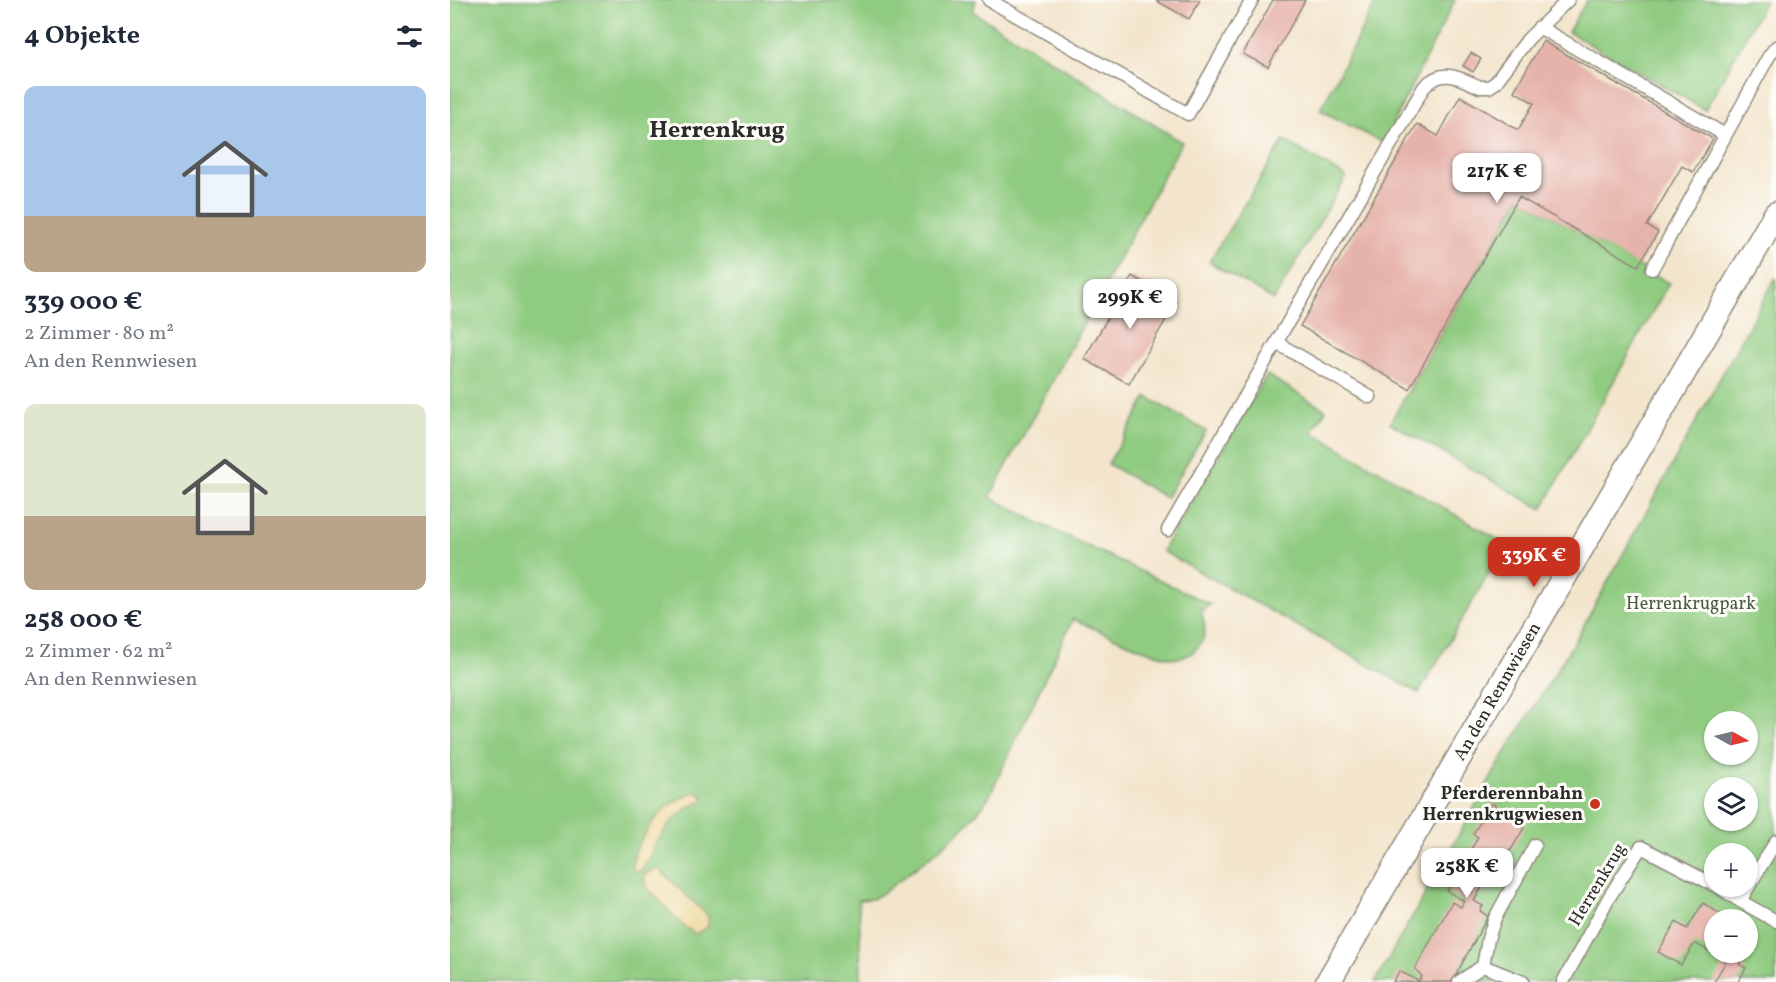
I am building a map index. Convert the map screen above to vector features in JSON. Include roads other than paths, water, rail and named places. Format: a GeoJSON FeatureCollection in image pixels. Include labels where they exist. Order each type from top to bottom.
{"type":"FeatureCollection","features":[{"type":"Feature","properties":{"kind":"street","name":"An den Rennwiesen"},"geometry":{"type":"LineString","coordinates":[[1328,982],[1776,214]]}},
{"type":"Feature","properties":{"kind":"lane"},"geometry":{"type":"LineString","coordinates":[[989,0],[1188,114],[1251,0]]}},
{"type":"Feature","properties":{"kind":"lane"},"geometry":{"type":"LineString","coordinates":[[1168,530],[1424,87],[1444,75],[1480,87],[1489,87],[1524,43],[1568,0]]}},
{"type":"Feature","properties":{"kind":"lane"},"geometry":{"type":"LineString","coordinates":[[1539,27],[1725,135]]}},
{"type":"Feature","properties":{"kind":"lane"},"geometry":{"type":"LineString","coordinates":[[1652,269],[1776,47]]}},
{"type":"Feature","properties":{"kind":"lane"},"geometry":{"type":"LineString","coordinates":[[1277,343],[1370,397]]}},
{"type":"Feature","properties":{"kind":"lane"},"geometry":{"type":"LineString","coordinates":[[1740,901],[1776,841]]}},
{"type":"Feature","properties":{"kind":"lane"},"geometry":{"type":"LineString","coordinates":[[1460,982],[1483,966],[1495,918],[1535,845]]}},
{"type":"Feature","properties":{"kind":"lane","name":"Herrenkrug"},"geometry":{"type":"LineString","coordinates":[[1563,982],[1608,899],[1641,847],[1704,880]]}},
{"type":"Feature","properties":{"kind":"lane","name":"Herrenkrug"},"geometry":{"type":"LineString","coordinates":[[1734,897],[1776,921]]}},
{"type":"Feature","properties":{"kind":"lane"},"geometry":{"type":"LineString","coordinates":[[1483,966],[1523,982]]}},
{"type":"Feature","properties":{"kind":"place","name":"Pferderennbahn Herrenkrugwiesen"},"geometry":{"type":"Point","coordinates":[1595,804]}},
{"type":"Feature","properties":{"kind":"district","name":"Herrenkrug"},"geometry":{"type":"Point","coordinates":[717,131]}},
{"type":"Feature","properties":{"kind":"park label","name":"Herrenkrugpark"},"geometry":{"type":"Point","coordinates":[1691,604]}}]}
